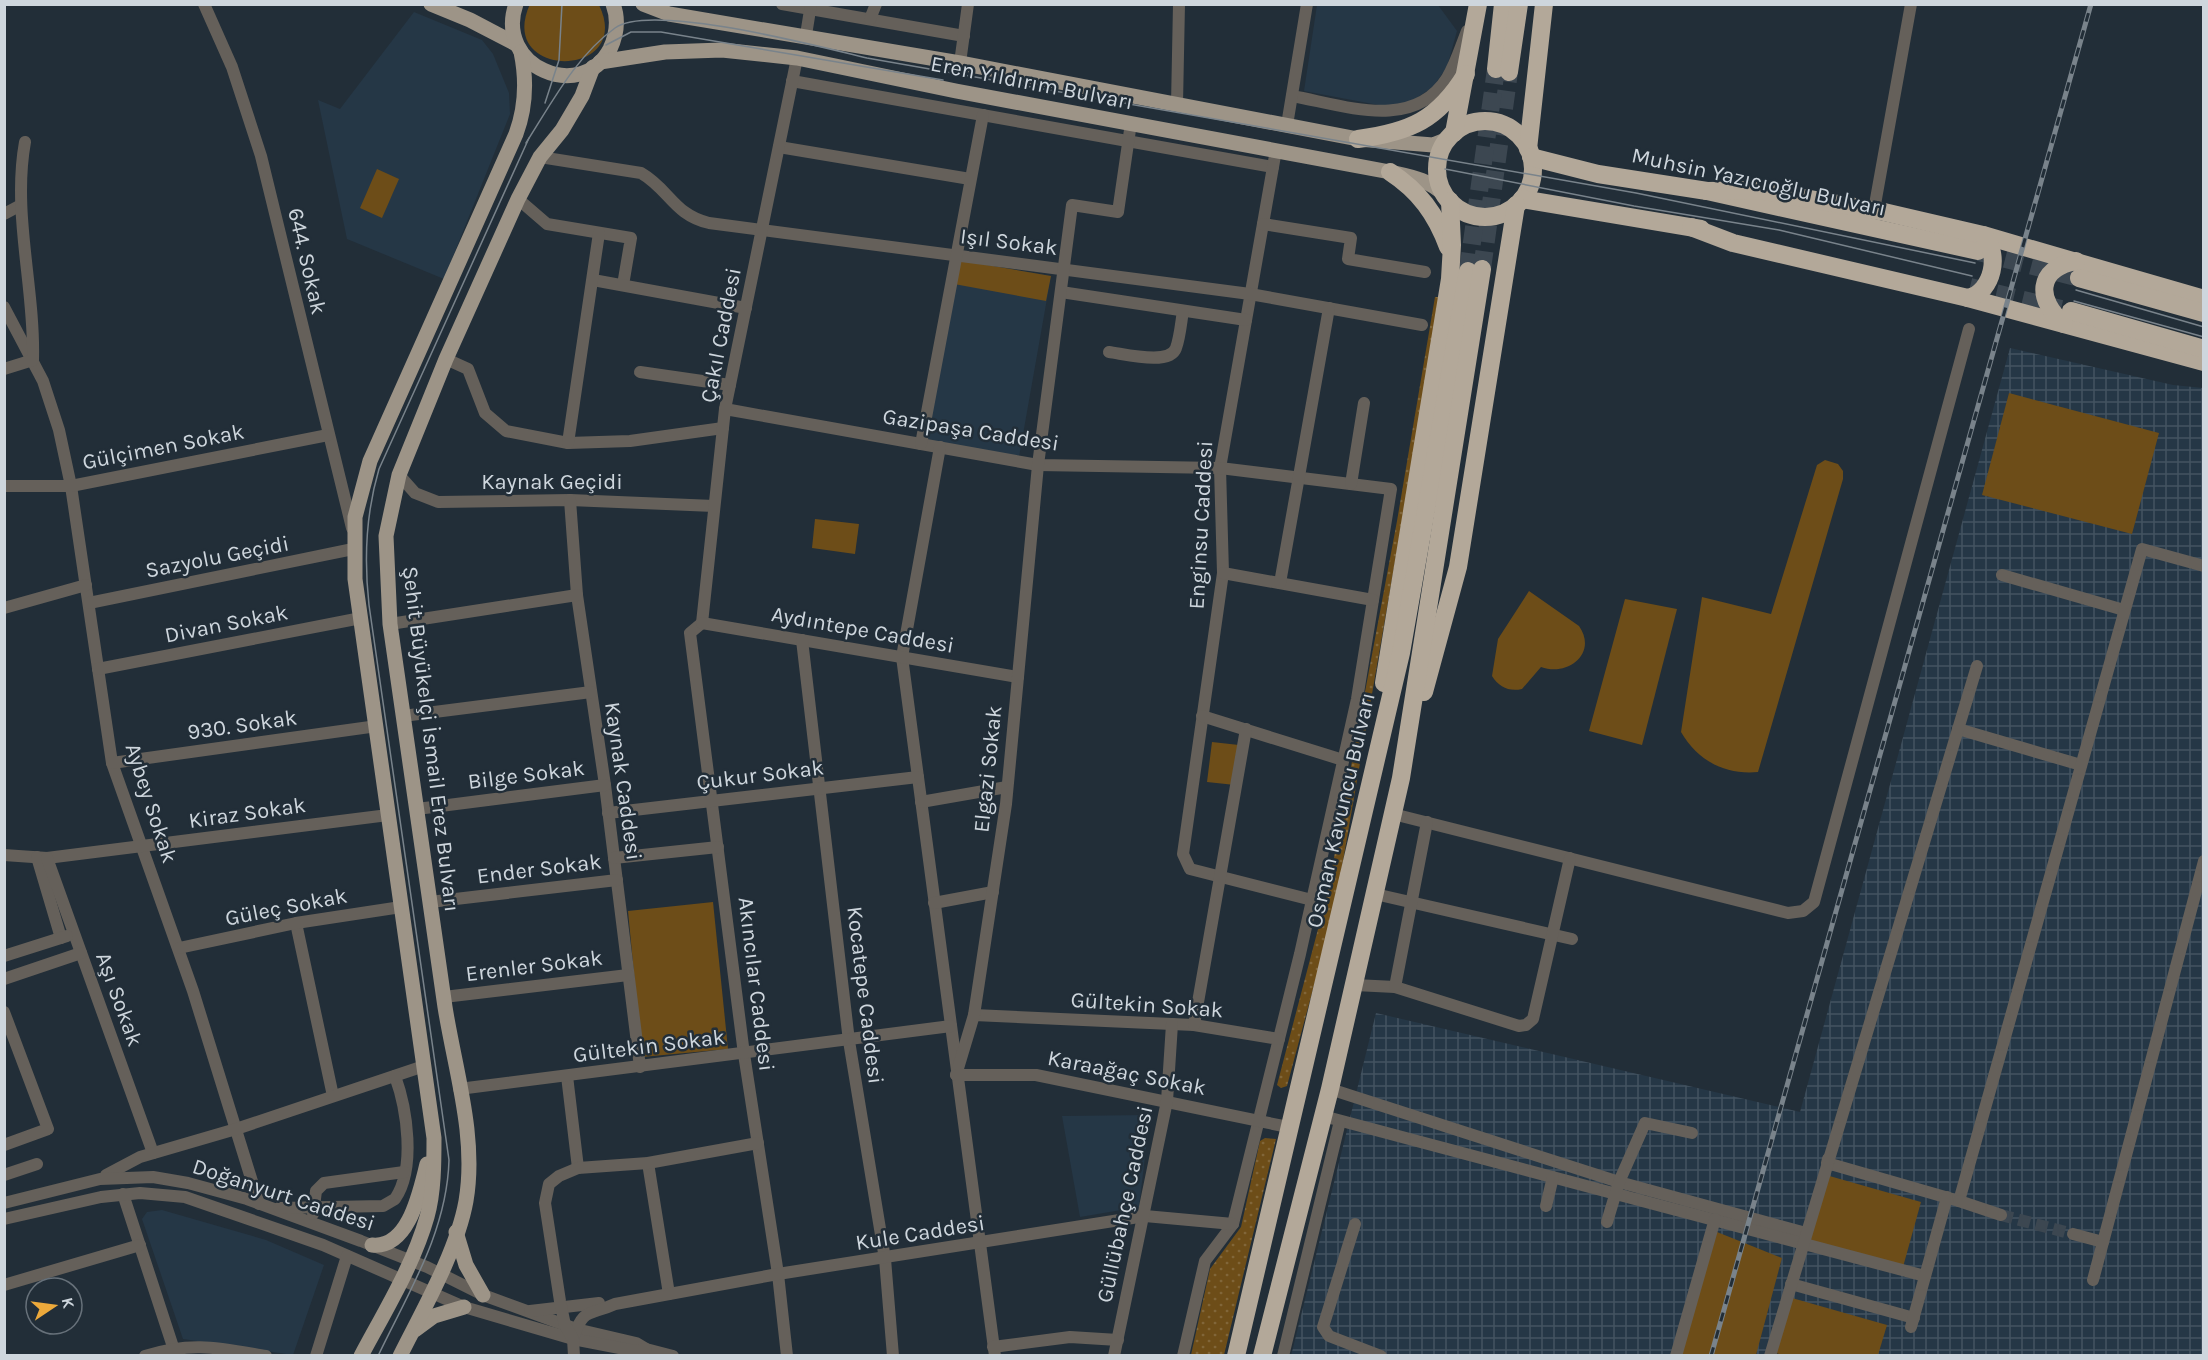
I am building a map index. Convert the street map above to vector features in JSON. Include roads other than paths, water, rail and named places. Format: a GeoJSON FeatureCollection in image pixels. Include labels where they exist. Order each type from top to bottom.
{"type":"FeatureCollection","features":[{"type":"Feature","properties":{"kind":"highway"},"geometry":{"type":"LineString","coordinates":[[1451,136],[1466,74],[1478,4]]}},
{"type":"Feature","properties":{"kind":"highway"},"geometry":{"type":"LineString","coordinates":[[1503,4],[1503,70],[1519,4]]}},
{"type":"Feature","properties":{"kind":"highway"},"geometry":{"type":"LineString","coordinates":[[1448,199],[1467,213],[1484,217],[1501,214],[1519,202],[1531,184],[1530,153],[1544,4]]}},
{"type":"Feature","properties":{"kind":"highway"},"geometry":{"type":"LineString","coordinates":[[1358,139],[1400,131],[1423,122],[1452,95],[1466,74]]}},
{"type":"Feature","properties":{"kind":"highway"},"geometry":{"type":"LineString","coordinates":[[1467,268],[1437,168],[1443,146],[1451,136],[1478,122],[1495,122],[1511,129],[1530,153]]}},
{"type":"Feature","properties":{"kind":"highway","name":"Muhsin Yazıcıoğlu Bulvarı"},"geometry":{"type":"LineString","coordinates":[[1530,153],[1598,174],[1707,191],[1980,243]]}},
{"type":"Feature","properties":{"kind":"highway"},"geometry":{"type":"LineString","coordinates":[[1390,172],[1409,185],[1430,209],[1467,268]]}},
{"type":"Feature","properties":{"kind":"highway"},"geometry":{"type":"LineString","coordinates":[[1707,191],[1758,190],[1874,210],[1980,243],[2079,270],[2204,299]]}},
{"type":"Feature","properties":{"kind":"highway"},"geometry":{"type":"LineString","coordinates":[[1519,202],[1784,243],[2068,318],[2204,349]]}},
{"type":"Feature","properties":{"kind":"highway"},"geometry":{"type":"LineString","coordinates":[[1401,778],[1458,567],[1519,202]]}},
{"type":"Feature","properties":{"kind":"highway"},"geometry":{"type":"LineString","coordinates":[[1969,293],[1980,295],[1989,284],[1994,252],[1991,242],[1980,243]]}},
{"type":"Feature","properties":{"kind":"highway"},"geometry":{"type":"LineString","coordinates":[[2204,313],[2059,264],[2048,275],[2044,288],[2051,312],[2204,363]]}},
{"type":"Feature","properties":{"kind":"highway","name":"Osman Kavuncu Bulvarı"},"geometry":{"type":"LineString","coordinates":[[1236,1356],[1288,1127],[1374,771],[1386,662],[1467,268]]}},
{"type":"Feature","properties":{"kind":"highway","name":"Osman Kavuncu Bulvarı"},"geometry":{"type":"LineString","coordinates":[[1262,1356],[1332,1119],[1330,1089],[1401,778],[1467,268]]}},
{"type":"Feature","properties":{"kind":"main road"},"geometry":{"type":"LineString","coordinates":[[431,4],[471,20],[519,48]]}},
{"type":"Feature","properties":{"kind":"main road"},"geometry":{"type":"LineString","coordinates":[[361,1356],[402,1279],[428,1216],[433,1175],[434,1138],[361,618],[353,549],[354,533],[358,501],[370,461],[518,129],[525,88],[519,48],[512,26],[516,4]]}},
{"type":"Feature","properties":{"kind":"main road","name":"Şehit Büyükelçi İsmail Erez Bulvarı"},"geometry":{"type":"LineString","coordinates":[[400,1356],[432,1294],[456,1232],[466,1199],[469,1148],[444,997],[390,624],[386,536],[399,475],[446,359],[518,199],[540,157],[562,130],[597,64],[615,38],[617,20],[613,4]]}},
{"type":"Feature","properties":{"kind":"main road","name":"Eren Yıldırım Bulvarı"},"geometry":{"type":"LineString","coordinates":[[643,4],[669,14],[806,35],[1358,139],[1433,144],[1451,136]]}},
{"type":"Feature","properties":{"kind":"main road","name":"Eren Yıldırım Bulvarı"},"geometry":{"type":"LineString","coordinates":[[519,48],[533,65],[549,74],[571,76],[597,64],[665,52],[722,50],[797,58],[1390,172],[1434,184],[1448,199]]}},
{"type":"Feature","properties":{"kind":"main road"},"geometry":{"type":"LineString","coordinates":[[372,1245],[387,1244],[398,1236],[418,1196],[434,1138]]}},
{"type":"Feature","properties":{"kind":"main road"},"geometry":{"type":"LineString","coordinates":[[456,1232],[466,1265],[483,1295]]}},
{"type":"Feature","properties":{"kind":"main road"},"geometry":{"type":"LineString","coordinates":[[412,1332],[434,1316],[464,1306]]}},
{"type":"Feature","properties":{"kind":"street","name":"644. Sokak"},"geometry":{"type":"LineString","coordinates":[[204,4],[243,96],[261,156],[354,533]]}},
{"type":"Feature","properties":{"kind":"street"},"geometry":{"type":"LineString","coordinates":[[782,4],[811,6],[964,36]]}},
{"type":"Feature","properties":{"kind":"street"},"geometry":{"type":"LineString","coordinates":[[870,19],[876,4]]}},
{"type":"Feature","properties":{"kind":"street"},"geometry":{"type":"LineString","coordinates":[[960,63],[968,4]]}},
{"type":"Feature","properties":{"kind":"street"},"geometry":{"type":"LineString","coordinates":[[1177,104],[1179,4]]}},
{"type":"Feature","properties":{"kind":"street"},"geometry":{"type":"LineString","coordinates":[[1287,125],[1307,4]]}},
{"type":"Feature","properties":{"kind":"street"},"geometry":{"type":"LineString","coordinates":[[1292,96],[1379,111],[1399,110],[1419,104],[1435,92],[1446,78],[1478,4]]}},
{"type":"Feature","properties":{"kind":"street"},"geometry":{"type":"LineString","coordinates":[[1874,210],[1911,4]]}},
{"type":"Feature","properties":{"kind":"street"},"geometry":{"type":"LineString","coordinates":[[806,35],[811,6]]}},
{"type":"Feature","properties":{"kind":"street","name":"Çakıl Caddesi"},"geometry":{"type":"LineString","coordinates":[[702,622],[725,409],[797,58]]}},
{"type":"Feature","properties":{"kind":"street"},"geometry":{"type":"LineString","coordinates":[[792,81],[1273,167]]}},
{"type":"Feature","properties":{"kind":"street"},"geometry":{"type":"LineString","coordinates":[[921,444],[983,115]]}},
{"type":"Feature","properties":{"kind":"street"},"geometry":{"type":"LineString","coordinates":[[1129,141],[1131,123]]}},
{"type":"Feature","properties":{"kind":"street","name":"Elgazi Sokak"},"geometry":{"type":"LineString","coordinates":[[956,1075],[974,1016],[1007,787],[1038,465],[1072,205],[1118,212],[1129,141]]}},
{"type":"Feature","properties":{"kind":"street"},"geometry":{"type":"LineString","coordinates":[[4,369],[33,360],[34,331],[21,205],[22,160],[25,142]]}},
{"type":"Feature","properties":{"kind":"street"},"geometry":{"type":"LineString","coordinates":[[779,147],[970,179]]}},
{"type":"Feature","properties":{"kind":"street","name":"Enginsu Caddesi"},"geometry":{"type":"LineString","coordinates":[[1276,150],[1220,468],[1223,573],[1183,854],[1190,869],[1221,879],[1312,900]]}},
{"type":"Feature","properties":{"kind":"street","name":"Işıl Sokak"},"geometry":{"type":"LineString","coordinates":[[540,157],[641,173],[655,182],[676,207],[694,219],[762,230],[1251,294],[1422,325]]}},
{"type":"Feature","properties":{"kind":"street"},"geometry":{"type":"LineString","coordinates":[[518,199],[547,224],[631,238],[623,285]]}},
{"type":"Feature","properties":{"kind":"street"},"geometry":{"type":"LineString","coordinates":[[4,214],[21,205]]}},
{"type":"Feature","properties":{"kind":"street"},"geometry":{"type":"LineString","coordinates":[[1263,224],[1351,238],[1348,259],[1425,272]]}},
{"type":"Feature","properties":{"kind":"street"},"geometry":{"type":"LineString","coordinates":[[568,443],[599,232]]}},
{"type":"Feature","properties":{"kind":"street"},"geometry":{"type":"LineString","coordinates":[[593,280],[746,308]]}},
{"type":"Feature","properties":{"kind":"street"},"geometry":{"type":"LineString","coordinates":[[1061,292],[1246,320]]}},
{"type":"Feature","properties":{"kind":"street","name":"Aybey Sokak"},"geometry":{"type":"LineString","coordinates":[[4,307],[33,360],[52,408],[71,486],[112,763],[179,948],[236,1129],[264,1205]]}},
{"type":"Feature","properties":{"kind":"street"},"geometry":{"type":"LineString","coordinates":[[1280,583],[1329,308]]}},
{"type":"Feature","properties":{"kind":"street"},"geometry":{"type":"LineString","coordinates":[[1109,352],[1161,359],[1171,356],[1176,349],[1183,311]]}},
{"type":"Feature","properties":{"kind":"street"},"geometry":{"type":"LineString","coordinates":[[1393,814],[1788,913],[1803,911],[1814,902],[1969,329]]}},
{"type":"Feature","properties":{"kind":"street"},"geometry":{"type":"LineString","coordinates":[[446,359],[468,369],[485,413],[506,431],[568,443],[630,441],[723,428]]}},
{"type":"Feature","properties":{"kind":"street"},"geometry":{"type":"LineString","coordinates":[[640,372],[730,385]]}},
{"type":"Feature","properties":{"kind":"street"},"geometry":{"type":"LineString","coordinates":[[1351,484],[1364,403]]}},
{"type":"Feature","properties":{"kind":"street","name":"Gazipaşa Caddesi"},"geometry":{"type":"LineString","coordinates":[[725,409],[1038,465],[1220,468],[1391,489],[1373,600]]}},
{"type":"Feature","properties":{"kind":"street","name":"Gülçimen Sokak"},"geometry":{"type":"LineString","coordinates":[[4,486],[71,486],[328,435]]}},
{"type":"Feature","properties":{"kind":"street"},"geometry":{"type":"LineString","coordinates":[[940,447],[902,657],[994,1351],[1070,1337],[1118,1340]]}},
{"type":"Feature","properties":{"kind":"street","name":"Kaynak Geçidi"},"geometry":{"type":"LineString","coordinates":[[399,475],[415,493],[438,502],[570,500],[714,506]]}},
{"type":"Feature","properties":{"kind":"street","name":"Kaynak Caddesi"},"geometry":{"type":"LineString","coordinates":[[570,500],[577,595],[605,785],[640,1067]]}},
{"type":"Feature","properties":{"kind":"street","name":"Sazyolu Geçidi"},"geometry":{"type":"LineString","coordinates":[[89,603],[353,549]]}},
{"type":"Feature","properties":{"kind":"street"},"geometry":{"type":"LineString","coordinates":[[1791,1284],[1912,1322],[1925,1276],[1953,1199],[2142,549],[2204,566]]}},
{"type":"Feature","properties":{"kind":"street"},"geometry":{"type":"LineString","coordinates":[[1183,1356],[1204,1261],[1233,1224],[1259,1121],[1357,699],[1373,600],[1223,573]]}},
{"type":"Feature","properties":{"kind":"street"},"geometry":{"type":"LineString","coordinates":[[2002,575],[2124,610]]}},
{"type":"Feature","properties":{"kind":"street"},"geometry":{"type":"LineString","coordinates":[[4,608],[86,585]]}},
{"type":"Feature","properties":{"kind":"street"},"geometry":{"type":"LineString","coordinates":[[390,624],[577,595]]}},
{"type":"Feature","properties":{"kind":"street","name":"Divan Sokak"},"geometry":{"type":"LineString","coordinates":[[98,669],[361,618]]}},
{"type":"Feature","properties":{"kind":"street","name":"Aydıntepe Caddesi"},"geometry":{"type":"LineString","coordinates":[[702,622],[1018,676]]}},
{"type":"Feature","properties":{"kind":"street","name":"Akıncılar Caddesi"},"geometry":{"type":"LineString","coordinates":[[702,622],[690,633],[744,1054],[778,1274],[787,1356]]}},
{"type":"Feature","properties":{"kind":"street","name":"Kocatepe Caddesi"},"geometry":{"type":"LineString","coordinates":[[802,640],[849,1041],[885,1259],[893,1356]]}},
{"type":"Feature","properties":{"kind":"street"},"geometry":{"type":"LineString","coordinates":[[1770,1356],[1977,666]]}},
{"type":"Feature","properties":{"kind":"street"},"geometry":{"type":"LineString","coordinates":[[403,716],[591,692]]}},
{"type":"Feature","properties":{"kind":"street"},"geometry":{"type":"LineString","coordinates":[[1202,716],[1343,760]]}},
{"type":"Feature","properties":{"kind":"street","name":"930. Sokak"},"geometry":{"type":"LineString","coordinates":[[112,763],[377,726]]}},
{"type":"Feature","properties":{"kind":"street"},"geometry":{"type":"LineString","coordinates":[[1194,1025],[1246,729]]}},
{"type":"Feature","properties":{"kind":"street"},"geometry":{"type":"LineString","coordinates":[[1958,729],[2081,765]]}},
{"type":"Feature","properties":{"kind":"street","name":"Çukur Sokak"},"geometry":{"type":"LineString","coordinates":[[608,813],[918,777]]}},
{"type":"Feature","properties":{"kind":"street","name":"Bilge Sokak"},"geometry":{"type":"LineString","coordinates":[[417,809],[605,785]]}},
{"type":"Feature","properties":{"kind":"street"},"geometry":{"type":"LineString","coordinates":[[921,802],[1007,787]]}},
{"type":"Feature","properties":{"kind":"street","name":"Kiraz Sokak"},"geometry":{"type":"LineString","coordinates":[[4,855],[42,858],[144,848],[388,815]]}},
{"type":"Feature","properties":{"kind":"street"},"geometry":{"type":"LineString","coordinates":[[1395,987],[1427,822]]}},
{"type":"Feature","properties":{"kind":"street"},"geometry":{"type":"LineString","coordinates":[[614,858],[717,847]]}},
{"type":"Feature","properties":{"kind":"street"},"geometry":{"type":"LineString","coordinates":[[42,858],[61,938]]}},
{"type":"Feature","properties":{"kind":"street","name":"Aşı Sokak"},"geometry":{"type":"LineString","coordinates":[[42,858],[74,933],[153,1154]]}},
{"type":"Feature","properties":{"kind":"street"},"geometry":{"type":"LineString","coordinates":[[1355,985],[1395,987],[1519,1026],[1526,1025],[1533,1019],[1570,858]]}},
{"type":"Feature","properties":{"kind":"street"},"geometry":{"type":"LineString","coordinates":[[2093,1280],[2200,886],[2204,861]]}},
{"type":"Feature","properties":{"kind":"street","name":"Ender Sokak"},"geometry":{"type":"LineString","coordinates":[[430,902],[616,880]]}},
{"type":"Feature","properties":{"kind":"street"},"geometry":{"type":"LineString","coordinates":[[934,903],[993,892]]}},
{"type":"Feature","properties":{"kind":"street"},"geometry":{"type":"LineString","coordinates":[[1376,894],[1572,939]]}},
{"type":"Feature","properties":{"kind":"street","name":"Güleç Sokak"},"geometry":{"type":"LineString","coordinates":[[179,948],[296,923],[401,907]]}},
{"type":"Feature","properties":{"kind":"street"},"geometry":{"type":"LineString","coordinates":[[296,923],[333,1096]]}},
{"type":"Feature","properties":{"kind":"street"},"geometry":{"type":"LineString","coordinates":[[4,956],[74,933]]}},
{"type":"Feature","properties":{"kind":"street"},"geometry":{"type":"LineString","coordinates":[[4,979],[81,953]]}},
{"type":"Feature","properties":{"kind":"street","name":"Erenler Sokak"},"geometry":{"type":"LineString","coordinates":[[444,997],[628,975]]}},
{"type":"Feature","properties":{"kind":"street"},"geometry":{"type":"LineString","coordinates":[[4,1012],[48,1129],[4,1144]]}},
{"type":"Feature","properties":{"kind":"street","name":"Gültekin Sokak"},"geometry":{"type":"LineString","coordinates":[[974,1016],[1194,1025],[1279,1039]]}},
{"type":"Feature","properties":{"kind":"street","name":"Güllübahçe Caddesi"},"geometry":{"type":"LineString","coordinates":[[1114,1356],[1167,1101],[1172,1024]]}},
{"type":"Feature","properties":{"kind":"street","name":"Gültekin Sokak"},"geometry":{"type":"LineString","coordinates":[[459,1089],[849,1041],[951,1026]]}},
{"type":"Feature","properties":{"kind":"street"},"geometry":{"type":"LineString","coordinates":[[100,1179],[140,1157],[236,1129],[424,1066]]}},
{"type":"Feature","properties":{"kind":"street","name":"Karaağaç Sokak"},"geometry":{"type":"LineString","coordinates":[[956,1075],[1036,1075],[1288,1127]]}},
{"type":"Feature","properties":{"kind":"street"},"geometry":{"type":"LineString","coordinates":[[264,1205],[314,1209],[388,1205],[398,1195],[404,1172],[407,1128],[395,1076]]}},
{"type":"Feature","properties":{"kind":"street"},"geometry":{"type":"LineString","coordinates":[[567,1076],[578,1168]]}},
{"type":"Feature","properties":{"kind":"street"},"geometry":{"type":"LineString","coordinates":[[1330,1089],[1715,1220],[1805,1238]]}},
{"type":"Feature","properties":{"kind":"street"},"geometry":{"type":"LineString","coordinates":[[1283,1356],[1332,1119],[1553,1177],[1617,1188],[1805,1238],[1925,1276]]}},
{"type":"Feature","properties":{"kind":"street"},"geometry":{"type":"LineString","coordinates":[[1607,1222],[1617,1188],[1645,1123],[1692,1133]]}},
{"type":"Feature","properties":{"kind":"street"},"geometry":{"type":"LineString","coordinates":[[574,1356],[571,1331],[563,1308],[546,1203],[549,1184],[559,1176],[578,1168],[648,1163],[758,1143]]}},
{"type":"Feature","properties":{"kind":"street"},"geometry":{"type":"LineString","coordinates":[[1828,1159],[1827,1163],[2001,1215]]}},
{"type":"Feature","properties":{"kind":"street"},"geometry":{"type":"LineString","coordinates":[[648,1163],[669,1294]]}},
{"type":"Feature","properties":{"kind":"street"},"geometry":{"type":"LineString","coordinates":[[4,1175],[37,1164]]}},
{"type":"Feature","properties":{"kind":"street"},"geometry":{"type":"LineString","coordinates":[[311,1222],[316,1191],[324,1183],[404,1172]]}},
{"type":"Feature","properties":{"kind":"street","name":"Doğanyurt Caddesi"},"geometry":{"type":"LineString","coordinates":[[4,1203],[100,1179],[135,1177],[170,1180],[207,1187],[264,1205],[411,1260],[483,1295],[527,1311],[571,1331]]}},
{"type":"Feature","properties":{"kind":"street"},"geometry":{"type":"LineString","coordinates":[[1546,1206],[1553,1177]]}},
{"type":"Feature","properties":{"kind":"street"},"geometry":{"type":"LineString","coordinates":[[123,1194],[175,1351]]}},
{"type":"Feature","properties":{"kind":"street","name":"Doğanyurt Caddesi"},"geometry":{"type":"LineString","coordinates":[[4,1219],[79,1200],[123,1194],[185,1197],[285,1230],[464,1306],[571,1331]]}},
{"type":"Feature","properties":{"kind":"street","name":"Kule Caddesi"},"geometry":{"type":"LineString","coordinates":[[571,1331],[584,1314],[615,1304],[778,1274],[885,1259],[1144,1216],[1233,1224]]}},
{"type":"Feature","properties":{"kind":"street"},"geometry":{"type":"LineString","coordinates":[[1676,1356],[1715,1220]]}},
{"type":"Feature","properties":{"kind":"street"},"geometry":{"type":"LineString","coordinates":[[1355,1224],[1323,1327],[1329,1336],[1381,1356]]}},
{"type":"Feature","properties":{"kind":"street"},"geometry":{"type":"LineString","coordinates":[[2073,1234],[2103,1242]]}},
{"type":"Feature","properties":{"kind":"street"},"geometry":{"type":"LineString","coordinates":[[4,1285],[140,1245]]}},
{"type":"Feature","properties":{"kind":"street"},"geometry":{"type":"LineString","coordinates":[[316,1356],[347,1256]]}},
{"type":"Feature","properties":{"kind":"street","name":"Kule Caddesi"},"geometry":{"type":"LineString","coordinates":[[527,1311],[607,1301],[615,1304]]}},
{"type":"Feature","properties":{"kind":"street"},"geometry":{"type":"LineString","coordinates":[[571,1331],[635,1351],[646,1349],[673,1356]]}},
{"type":"Feature","properties":{"kind":"street"},"geometry":{"type":"LineString","coordinates":[[145,1356],[202,1345],[266,1356]]}},
{"type":"Feature","properties":{"kind":"tunnel"},"geometry":{"type":"LineString","coordinates":[[1468,271],[1496,69]]}},
{"type":"Feature","properties":{"kind":"tunnel"},"geometry":{"type":"LineString","coordinates":[[1482,269],[1509,72]]}},
{"type":"Feature","properties":{"kind":"tunnel"},"geometry":{"type":"LineString","coordinates":[[1979,252],[2079,278]]}},
{"type":"Feature","properties":{"kind":"tunnel"},"geometry":{"type":"LineString","coordinates":[[1970,287],[2061,309]]}},
{"type":"Feature","properties":{"kind":"tunnel"},"geometry":{"type":"LineString","coordinates":[[2001,1215],[2073,1234]]}},
{"type":"Feature","properties":{"kind":"tram line"},"geometry":{"type":"LineString","coordinates":[[545,103],[559,60],[562,4]]}},
{"type":"Feature","properties":{"kind":"tram line"},"geometry":{"type":"LineString","coordinates":[[526,143],[565,81],[601,39],[615,28],[634,21],[663,20],[737,29],[867,58],[1636,193],[1975,263]]}},
{"type":"Feature","properties":{"kind":"tram line"},"geometry":{"type":"LineString","coordinates":[[606,45],[631,32],[661,32],[943,80]]}},
{"type":"Feature","properties":{"kind":"tram line"},"geometry":{"type":"LineString","coordinates":[[378,1356],[434,1237],[447,1187],[449,1160],[369,605],[367,554],[371,502],[379,469],[529,138]]}},
{"type":"Feature","properties":{"kind":"tram line"},"geometry":{"type":"LineString","coordinates":[[1445,169],[1634,206],[1779,230],[1972,276]]}},
{"type":"Feature","properties":{"kind":"tram line"},"geometry":{"type":"LineString","coordinates":[[2076,290],[2204,327]]}},
{"type":"Feature","properties":{"kind":"tram line"},"geometry":{"type":"LineString","coordinates":[[2074,301],[2204,337]]}},
{"type":"Feature","properties":{"kind":"railway"},"geometry":{"type":"LineString","coordinates":[[1711,1356],[2091,4]]}}]}
